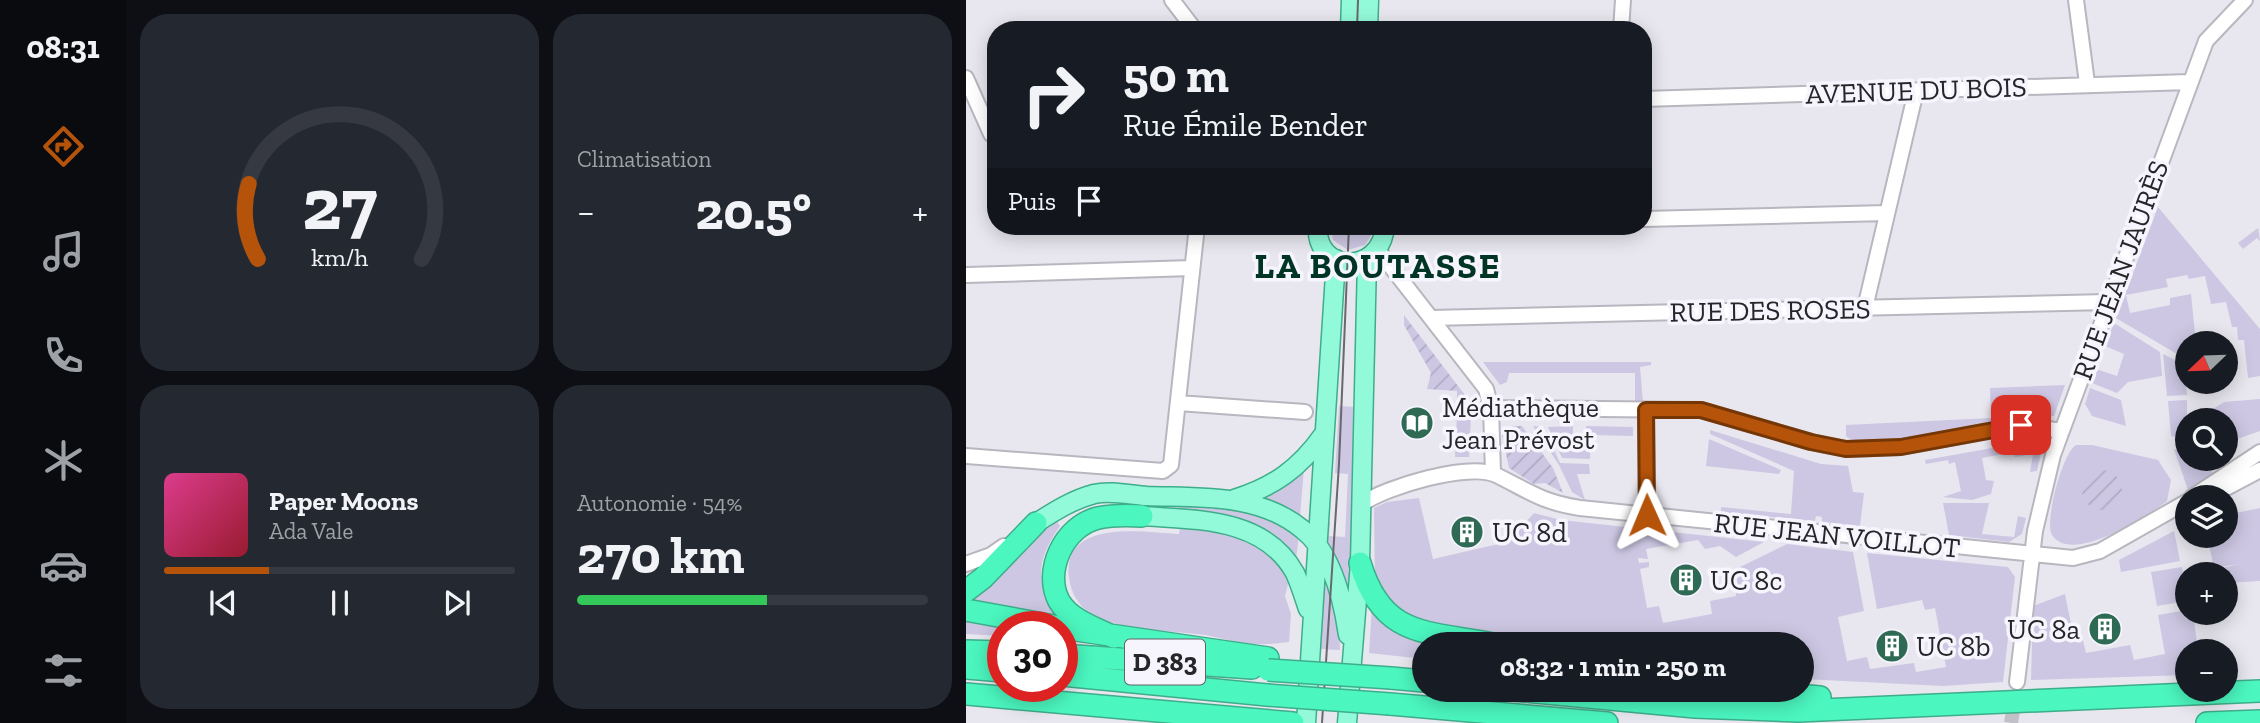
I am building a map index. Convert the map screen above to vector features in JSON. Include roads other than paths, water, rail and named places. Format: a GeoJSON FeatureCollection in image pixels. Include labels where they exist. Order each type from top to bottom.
{"type":"FeatureCollection","features":[{"type":"Feature","properties":{"kind":"highway"},"geometry":{"type":"LineString","coordinates":[[1114,637],[1071,615],[1060,602],[1052,578],[1056,558],[1072,533],[1095,518],[1142,516]]}},
{"type":"Feature","properties":{"kind":"highway"},"geometry":{"type":"LineString","coordinates":[[966,591],[983,578],[1036,523]]}},
{"type":"Feature","properties":{"kind":"highway"},"geometry":{"type":"LineString","coordinates":[[1360,563],[1367,587],[1380,607],[1392,618],[1435,632]]}},
{"type":"Feature","properties":{"kind":"highway"},"geometry":{"type":"LineString","coordinates":[[1078,631],[1268,664],[1330,673],[1412,680]]}},
{"type":"Feature","properties":{"kind":"highway"},"geometry":{"type":"LineString","coordinates":[[966,650],[987,651]]}},
{"type":"Feature","properties":{"kind":"highway","name":"D 383"},"geometry":{"type":"LineString","coordinates":[[1078,656],[1268,664]]}},
{"type":"Feature","properties":{"kind":"highway"},"geometry":{"type":"LineString","coordinates":[[966,668],[987,670]]}},
{"type":"Feature","properties":{"kind":"highway"},"geometry":{"type":"LineString","coordinates":[[1078,677],[1607,723]]}},
{"type":"Feature","properties":{"kind":"highway"},"geometry":{"type":"LineString","coordinates":[[1669,702],[1760,709],[1912,706],[2260,691]]}},
{"type":"Feature","properties":{"kind":"highway","name":"D 383"},"geometry":{"type":"LineString","coordinates":[[966,694],[1293,723]]}},
{"type":"Feature","properties":{"kind":"highway"},"geometry":{"type":"LineString","coordinates":[[1814,696],[1856,697],[1912,706]]}},
{"type":"Feature","properties":{"kind":"highway"},"geometry":{"type":"LineString","coordinates":[[2207,723],[2260,721]]}},
{"type":"Feature","properties":{"kind":"main road"},"geometry":{"type":"LineString","coordinates":[[1350,21],[1351,0]]}},
{"type":"Feature","properties":{"kind":"main road"},"geometry":{"type":"LineString","coordinates":[[1368,21],[1369,0]]}},
{"type":"Feature","properties":{"kind":"main road"},"geometry":{"type":"LineString","coordinates":[[1320,235],[1321,243],[1336,260],[1353,263],[1373,255]]}},
{"type":"Feature","properties":{"kind":"main road"},"geometry":{"type":"LineString","coordinates":[[1350,653],[1356,638],[1360,563],[1366,288],[1373,255],[1384,235]]}},
{"type":"Feature","properties":{"kind":"main road"},"geometry":{"type":"LineString","coordinates":[[1306,723],[1315,543],[1323,435],[1329,396],[1336,260]]}},
{"type":"Feature","properties":{"kind":"main road"},"geometry":{"type":"LineString","coordinates":[[1234,499],[1287,476],[1308,457],[1323,435]]}},
{"type":"Feature","properties":{"kind":"main road"},"geometry":{"type":"LineString","coordinates":[[1036,523],[1068,503],[1097,493],[1234,499],[1284,516],[1303,529],[1315,543],[1338,588],[1350,653],[1347,723]]}},
{"type":"Feature","properties":{"kind":"main road"},"geometry":{"type":"LineString","coordinates":[[1142,516],[1212,521],[1252,532],[1271,545],[1292,569],[1311,616]]}},
{"type":"Feature","properties":{"kind":"street"},"geometry":{"type":"LineString","coordinates":[[1174,0],[1189,21]]}},
{"type":"Feature","properties":{"kind":"street"},"geometry":{"type":"LineString","coordinates":[[1622,21],[1623,0]]}},
{"type":"Feature","properties":{"kind":"street"},"geometry":{"type":"LineString","coordinates":[[2077,0],[2087,83]]}},
{"type":"Feature","properties":{"kind":"street","name":"RUE JEAN JAURÈS"},"geometry":{"type":"LineString","coordinates":[[2017,681],[2040,505],[2062,431],[2206,41],[2245,0]]}},
{"type":"Feature","properties":{"kind":"street"},"geometry":{"type":"LineString","coordinates":[[966,78],[987,125]]}},
{"type":"Feature","properties":{"kind":"street","name":"AVENUE DU BOIS"},"geometry":{"type":"LineString","coordinates":[[1652,99],[2087,83],[2189,82]]}},
{"type":"Feature","properties":{"kind":"street"},"geometry":{"type":"LineString","coordinates":[[1864,308],[1916,91]]}},
{"type":"Feature","properties":{"kind":"street"},"geometry":{"type":"LineString","coordinates":[[1652,219],[1887,213]]}},
{"type":"Feature","properties":{"kind":"street"},"geometry":{"type":"LineString","coordinates":[[966,456],[1163,471],[1171,465],[1195,235]]}},
{"type":"Feature","properties":{"kind":"street"},"geometry":{"type":"LineString","coordinates":[[1362,505],[1377,493],[1434,477],[1493,473],[1491,408],[1486,389],[1397,275],[1373,255]]}},
{"type":"Feature","properties":{"kind":"street"},"geometry":{"type":"LineString","coordinates":[[966,275],[1192,268]]}},
{"type":"Feature","properties":{"kind":"street"},"geometry":{"type":"LineString","coordinates":[[1366,288],[1383,273],[1397,275]]}},
{"type":"Feature","properties":{"kind":"street","name":"RUE DES ROSES"},"geometry":{"type":"LineString","coordinates":[[1431,318],[2108,302]]}},
{"type":"Feature","properties":{"kind":"street"},"geometry":{"type":"LineString","coordinates":[[1178,403],[1305,412]]}},
{"type":"Feature","properties":{"kind":"street"},"geometry":{"type":"LineString","coordinates":[[1491,408],[1701,410],[1811,442],[1846,449],[1901,447],[2021,425],[2062,431]]}},
{"type":"Feature","properties":{"kind":"street"},"geometry":{"type":"LineString","coordinates":[[1646,410],[1647,515]]}},
{"type":"Feature","properties":{"kind":"street","name":"RUE JEAN VOILLOT"},"geometry":{"type":"LineString","coordinates":[[2213,485],[2260,452]]}},
{"type":"Feature","properties":{"kind":"street"},"geometry":{"type":"LineString","coordinates":[[2232,485],[2260,470]]}},
{"type":"Feature","properties":{"kind":"street","name":"RUE JEAN VOILLOT"},"geometry":{"type":"LineString","coordinates":[[1493,473],[1524,492],[1555,504],[2033,554],[2084,556],[2175,509]]}},
{"type":"Feature","properties":{"kind":"street"},"geometry":{"type":"LineString","coordinates":[[966,564],[991,555],[1036,523]]}},
{"type":"Feature","properties":{"kind":"tunnel"},"geometry":{"type":"LineString","coordinates":[[2011,723],[2016,693]]}},
{"type":"Feature","properties":{"kind":"tram line"},"geometry":{"type":"LineString","coordinates":[[1357,21],[1358,0]]}},
{"type":"Feature","properties":{"kind":"tram line"},"geometry":{"type":"LineString","coordinates":[[1322,723],[1339,464],[1349,235]]}},
{"type":"Feature","properties":{"kind":"place","name":"Médiathèque Jean Prévost"},"geometry":{"type":"Point","coordinates":[1417,423]}},
{"type":"Feature","properties":{"kind":"place","name":"UC 8d"},"geometry":{"type":"Point","coordinates":[1467,532]}},
{"type":"Feature","properties":{"kind":"place","name":"UC 8c"},"geometry":{"type":"Point","coordinates":[1686,580]}},
{"type":"Feature","properties":{"kind":"place","name":"UC 8a"},"geometry":{"type":"Point","coordinates":[2105,629]}},
{"type":"Feature","properties":{"kind":"place","name":"UC 8b"},"geometry":{"type":"Point","coordinates":[1892,646]}},
{"type":"Feature","properties":{"kind":"district","name":"LA BOUTASSE"},"geometry":{"type":"Point","coordinates":[1378,266]}}]}
